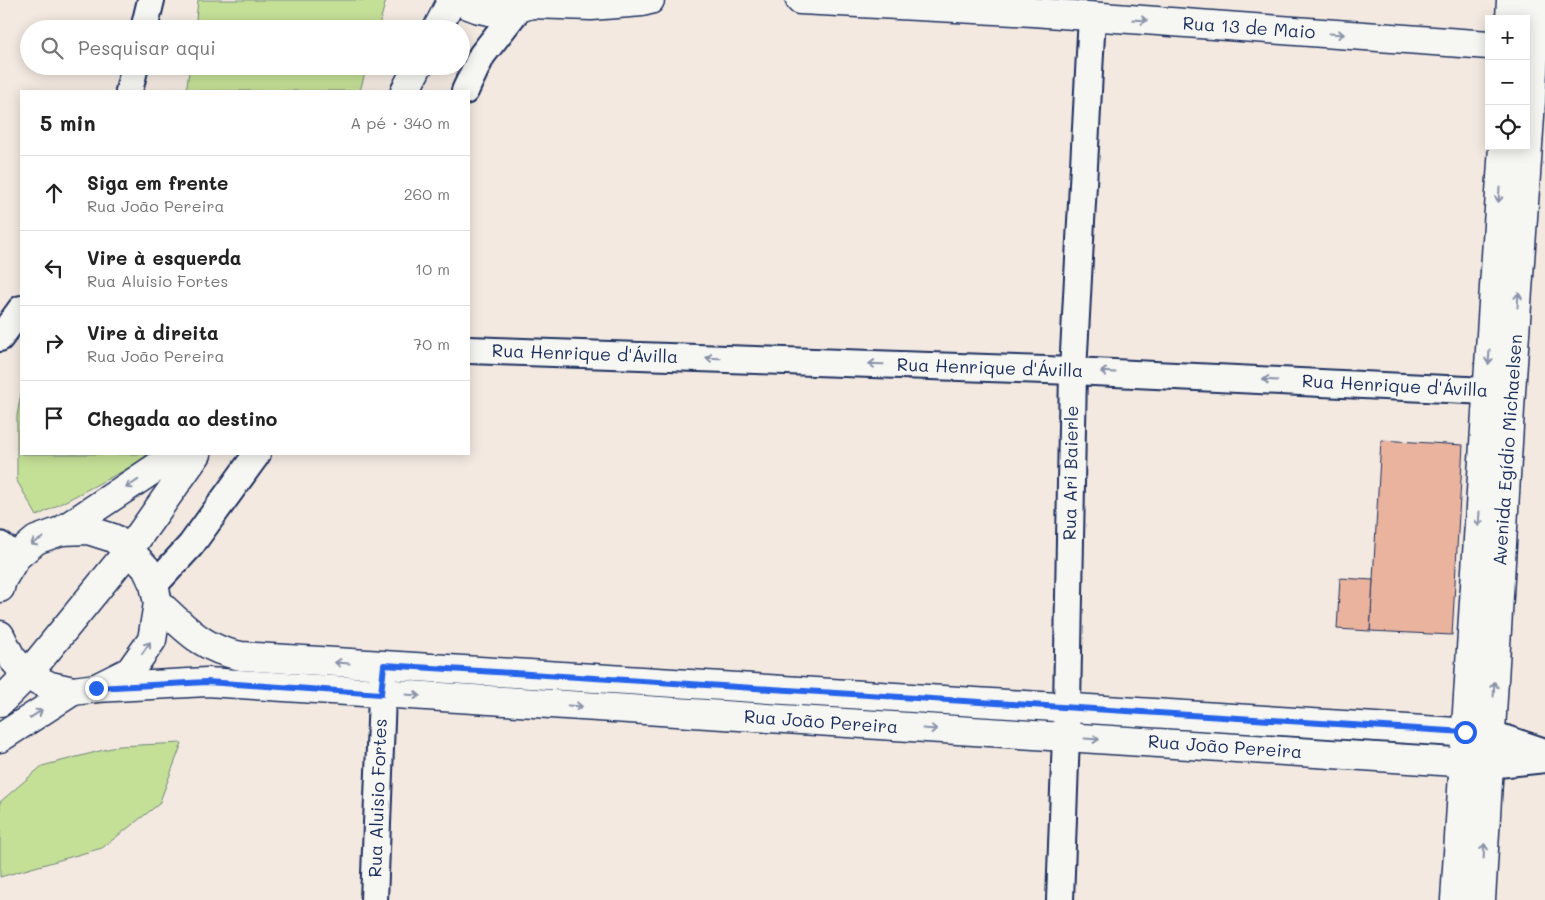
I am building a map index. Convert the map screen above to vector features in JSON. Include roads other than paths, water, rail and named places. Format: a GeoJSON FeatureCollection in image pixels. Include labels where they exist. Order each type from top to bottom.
{"type":"FeatureCollection","features":[{"type":"Feature","properties":{"kind":"street"},"geometry":{"type":"LineString","coordinates":[[146,20],[151,0]]}},
{"type":"Feature","properties":{"kind":"street"},"geometry":{"type":"LineString","coordinates":[[442,20],[452,0]]}},
{"type":"Feature","properties":{"kind":"street"},"geometry":{"type":"LineString","coordinates":[[459,0],[468,6],[484,11],[501,12],[529,4],[591,6],[650,0]]}},
{"type":"Feature","properties":{"kind":"street","name":"Rua 13 de Maio"},"geometry":{"type":"LineString","coordinates":[[800,0],[1033,6],[1092,16],[1485,45]]}},
{"type":"Feature","properties":{"kind":"street"},"geometry":{"type":"LineString","coordinates":[[1510,15],[1511,0]]}},
{"type":"Feature","properties":{"kind":"street","name":"Avenida Egídio Michaelsen"},"geometry":{"type":"LineString","coordinates":[[1499,391],[1536,47],[1538,0]]}},
{"type":"Feature","properties":{"kind":"street"},"geometry":{"type":"LineString","coordinates":[[464,90],[482,55],[529,4]]}},
{"type":"Feature","properties":{"kind":"street","name":"Rua Ari Baierle"},"geometry":{"type":"LineString","coordinates":[[1060,900],[1064,737],[1067,708],[1072,371],[1092,16]]}},
{"type":"Feature","properties":{"kind":"street"},"geometry":{"type":"LineString","coordinates":[[129,90],[133,75]]}},
{"type":"Feature","properties":{"kind":"street"},"geometry":{"type":"LineString","coordinates":[[406,90],[413,75]]}},
{"type":"Feature","properties":{"kind":"street","name":"Avenida Egídio Michaelsen"},"geometry":{"type":"LineString","coordinates":[[1455,900],[1476,764],[1478,733],[1499,391],[1503,150]]}},
{"type":"Feature","properties":{"kind":"street"},"geometry":{"type":"LineString","coordinates":[[0,338],[20,310]]}},
{"type":"Feature","properties":{"kind":"street","name":"Rua Henrique d'Ávilla"},"geometry":{"type":"LineString","coordinates":[[470,350],[1072,371],[1499,391]]}},
{"type":"Feature","properties":{"kind":"street"},"geometry":{"type":"LineString","coordinates":[[0,588],[8,551],[61,531],[160,465],[170,455]]}},
{"type":"Feature","properties":{"kind":"street"},"geometry":{"type":"LineString","coordinates":[[0,702],[28,674],[129,550],[196,455]]}},
{"type":"Feature","properties":{"kind":"street"},"geometry":{"type":"LineString","coordinates":[[0,738],[84,690],[130,671],[152,640],[156,594],[256,455]]}},
{"type":"Feature","properties":{"kind":"street","name":"Rua João Pereira"},"geometry":{"type":"LineString","coordinates":[[61,531],[88,530],[113,538],[129,550],[146,568],[156,594],[194,637],[223,653],[241,656],[1478,733],[1545,752]]}},
{"type":"Feature","properties":{"kind":"street"},"geometry":{"type":"LineString","coordinates":[[0,635],[11,657],[28,674],[50,686],[84,690]]}},
{"type":"Feature","properties":{"kind":"street","name":"Rua Aluisio Fortes"},"geometry":{"type":"LineString","coordinates":[[374,900],[381,694],[384,665]]}},
{"type":"Feature","properties":{"kind":"street","name":"Rua João Pereira"},"geometry":{"type":"LineString","coordinates":[[84,690],[207,682],[1476,764],[1545,759]]}},
{"type":"Feature","properties":{"kind":"street","name":"Avenida Egídio Michaelsen"},"geometry":{"type":"LineString","coordinates":[[1476,764],[1481,900]]}}]}
